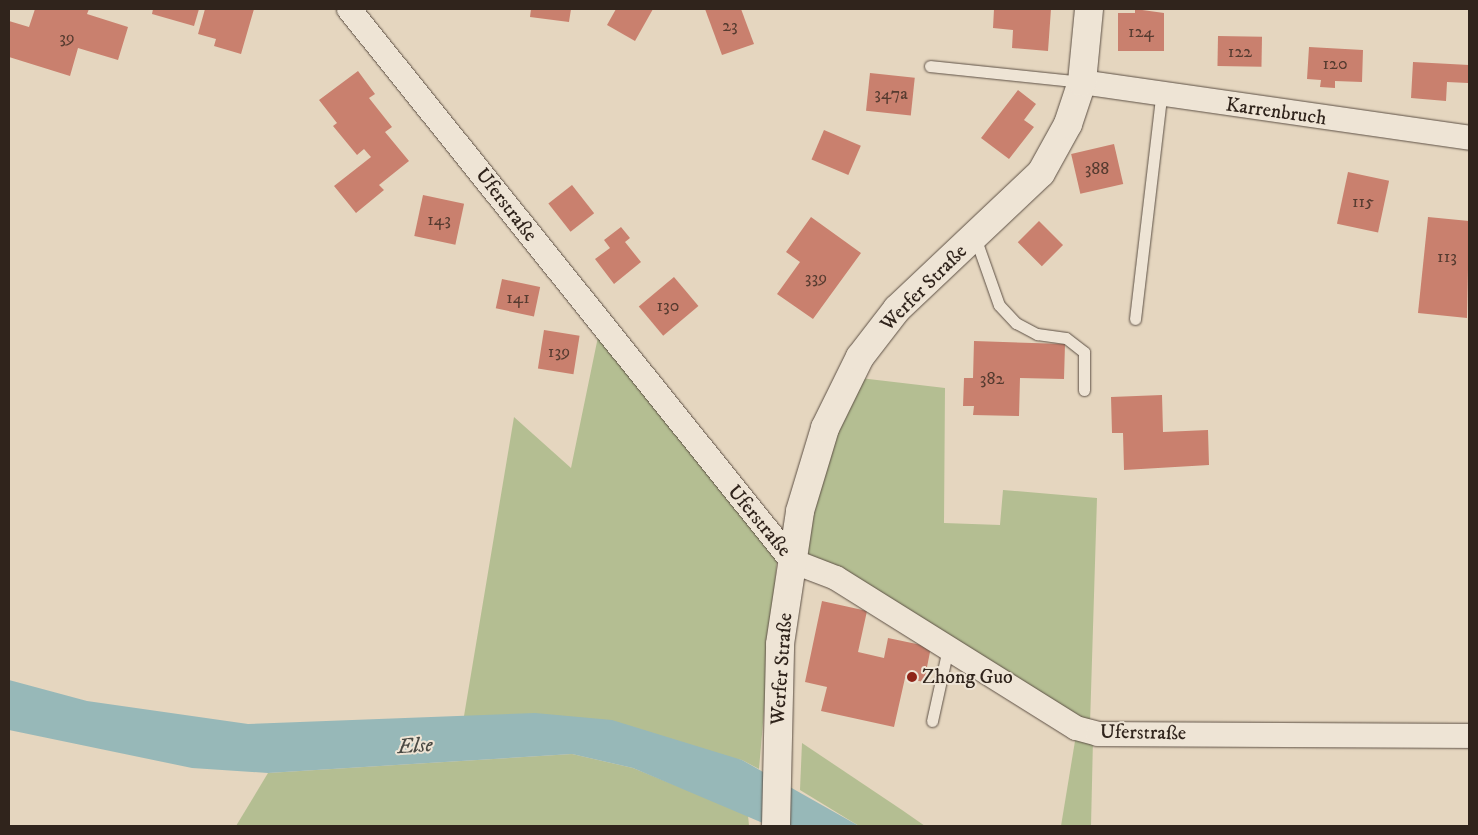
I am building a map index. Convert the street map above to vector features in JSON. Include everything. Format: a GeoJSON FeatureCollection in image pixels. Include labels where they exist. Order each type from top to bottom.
{"type":"FeatureCollection","features":[{"type":"Feature","properties":{"kind":"main road","name":"Werfer Straße"},"geometry":{"type":"LineString","coordinates":[[776,826],[780,644],[792,561],[814,456],[837,399],[860,357],[897,310],[1041,173],[1068,124],[1082,82],[1089,9]]}},
{"type":"Feature","properties":{"kind":"street","name":"Uferstraße"},"geometry":{"type":"LineString","coordinates":[[349,9],[792,561],[836,578],[1076,728],[1098,734],[1469,736]]}},
{"type":"Feature","properties":{"kind":"street","name":"Karrenbruch"},"geometry":{"type":"LineString","coordinates":[[1082,82],[1161,96],[1469,138]]}},
{"type":"Feature","properties":{"kind":"lane"},"geometry":{"type":"LineString","coordinates":[[930,66],[1082,82]]}},
{"type":"Feature","properties":{"kind":"lane"},"geometry":{"type":"LineString","coordinates":[[1135,319],[1161,96]]}},
{"type":"Feature","properties":{"kind":"lane"},"geometry":{"type":"LineString","coordinates":[[975,237],[999,305],[1010,317],[1037,334],[1066,338],[1084,352],[1084,390]]}},
{"type":"Feature","properties":{"kind":"lane"},"geometry":{"type":"LineString","coordinates":[[932,721],[948,648]]}},
{"type":"Feature","properties":{"kind":"green space"},"geometry":{"type":"Polygon","coordinates":[[[599,332],[777,560],[759,769],[742,760],[464,716],[514,417],[571,468],[599,332]]]}},
{"type":"Feature","properties":{"kind":"green space"},"geometry":{"type":"Polygon","coordinates":[[[860,378],[945,388],[944,523],[1000,525],[1003,490],[1097,498],[1090,725],[1076,721],[806,553],[819,475],[860,378]]]}},
{"type":"Feature","properties":{"kind":"green space"},"geometry":{"type":"Polygon","coordinates":[[[1076,735],[1093,739],[1091,826],[1061,826],[1076,735]]]}},
{"type":"Feature","properties":{"kind":"green space"},"geometry":{"type":"Polygon","coordinates":[[[802,743],[925,826],[859,826],[800,790],[802,743]]]}},
{"type":"Feature","properties":{"kind":"green space"},"geometry":{"type":"Polygon","coordinates":[[[572,754],[633,768],[748,815],[749,826],[236,826],[268,773],[572,754]]]}},
{"type":"Feature","properties":{"kind":"water","name":"Else"},"geometry":{"type":"Polygon","coordinates":[[[9,680],[87,701],[248,724],[535,713],[612,720],[742,760],[859,826],[770,826],[633,768],[572,754],[268,773],[192,768],[9,730],[9,680]]]}},
{"type":"Feature","properties":{"kind":"building"},"geometry":{"type":"Polygon","coordinates":[[[35,9],[89,9],[87,14],[128,27],[118,60],[78,48],[70,76],[9,57],[9,21],[29,27],[35,9]]]}},
{"type":"Feature","properties":{"kind":"building"},"geometry":{"type":"Polygon","coordinates":[[[153,9],[199,9],[194,26],[152,14],[153,9]]]}},
{"type":"Feature","properties":{"kind":"building"},"geometry":{"type":"Polygon","coordinates":[[[205,9],[254,9],[241,54],[214,46],[216,39],[198,34],[205,9]]]}},
{"type":"Feature","properties":{"kind":"building"},"geometry":{"type":"Polygon","coordinates":[[[531,9],[571,9],[569,22],[530,17],[531,9]]]}},
{"type":"Feature","properties":{"kind":"building"},"geometry":{"type":"Polygon","coordinates":[[[616,9],[653,9],[635,41],[607,25],[616,9]]]}},
{"type":"Feature","properties":{"kind":"building"},"geometry":{"type":"Polygon","coordinates":[[[705,9],[741,9],[754,44],[722,55],[705,9]]]}},
{"type":"Feature","properties":{"kind":"building"},"geometry":{"type":"Polygon","coordinates":[[[994,9],[1051,9],[1048,51],[1012,48],[1013,30],[993,28],[994,9]]]}},
{"type":"Feature","properties":{"kind":"building"},"geometry":{"type":"Polygon","coordinates":[[[1135,9],[1164,13],[1164,51],[1118,51],[1118,13],[1135,13],[1135,9]]]}},
{"type":"Feature","properties":{"kind":"building"},"geometry":{"type":"Polygon","coordinates":[[[1218,36],[1262,37],[1261,67],[1217,66],[1218,36]]]}},
{"type":"Feature","properties":{"kind":"building"},"geometry":{"type":"Polygon","coordinates":[[[1309,47],[1363,50],[1362,82],[1335,81],[1335,88],[1320,87],[1321,80],[1307,79],[1309,47]]]}},
{"type":"Feature","properties":{"kind":"building"},"geometry":{"type":"Polygon","coordinates":[[[1413,62],[1469,65],[1468,83],[1447,82],[1446,101],[1411,98],[1413,62]]]}},
{"type":"Feature","properties":{"kind":"building"},"geometry":{"type":"Polygon","coordinates":[[[358,71],[375,94],[369,98],[392,127],[385,132],[409,161],[379,185],[384,190],[356,213],[334,186],[371,157],[364,149],[357,155],[333,126],[337,123],[319,100],[358,71]]]}},
{"type":"Feature","properties":{"kind":"building"},"geometry":{"type":"Polygon","coordinates":[[[870,73],[915,78],[911,115],[866,111],[870,73]]]}},
{"type":"Feature","properties":{"kind":"building"},"geometry":{"type":"Polygon","coordinates":[[[1018,90],[1036,104],[1024,120],[1034,127],[1009,159],[981,138],[1018,90]]]}},
{"type":"Feature","properties":{"kind":"building"},"geometry":{"type":"Polygon","coordinates":[[[824,130],[861,146],[848,175],[811,159],[824,130]]]}},
{"type":"Feature","properties":{"kind":"building"},"geometry":{"type":"Polygon","coordinates":[[[1114,144],[1123,184],[1080,194],[1071,154],[1114,144]]]}},
{"type":"Feature","properties":{"kind":"building"},"geometry":{"type":"Polygon","coordinates":[[[1348,172],[1389,181],[1378,233],[1337,224],[1348,172]]]}},
{"type":"Feature","properties":{"kind":"building"},"geometry":{"type":"Polygon","coordinates":[[[572,185],[594,213],[571,232],[548,203],[572,185]]]}},
{"type":"Feature","properties":{"kind":"building"},"geometry":{"type":"Polygon","coordinates":[[[423,195],[464,204],[455,245],[414,236],[423,195]]]}},
{"type":"Feature","properties":{"kind":"building"},"geometry":{"type":"Polygon","coordinates":[[[811,217],[861,253],[813,319],[777,294],[800,262],[786,252],[811,217]]]}},
{"type":"Feature","properties":{"kind":"building"},"geometry":{"type":"Polygon","coordinates":[[[1428,217],[1469,221],[1467,318],[1418,313],[1428,217]]]}},
{"type":"Feature","properties":{"kind":"building"},"geometry":{"type":"Polygon","coordinates":[[[1039,221],[1063,245],[1042,266],[1018,242],[1039,221]]]}},
{"type":"Feature","properties":{"kind":"building"},"geometry":{"type":"Polygon","coordinates":[[[621,227],[630,238],[625,242],[641,262],[614,284],[595,259],[610,248],[604,240],[621,227]]]}},
{"type":"Feature","properties":{"kind":"building"},"geometry":{"type":"Polygon","coordinates":[[[674,277],[698,306],[663,336],[639,307],[674,277]]]}},
{"type":"Feature","properties":{"kind":"building"},"geometry":{"type":"Polygon","coordinates":[[[502,279],[540,287],[534,316],[496,308],[502,279]]]}},
{"type":"Feature","properties":{"kind":"building"},"geometry":{"type":"Polygon","coordinates":[[[544,330],[580,336],[573,374],[538,369],[544,330]]]}},
{"type":"Feature","properties":{"kind":"building"},"geometry":{"type":"Polygon","coordinates":[[[974,341],[1065,344],[1064,379],[1020,378],[1019,416],[973,415],[974,406],[963,406],[964,378],[973,378],[974,341]]]}},
{"type":"Feature","properties":{"kind":"building"},"geometry":{"type":"Polygon","coordinates":[[[1162,395],[1163,432],[1208,430],[1209,465],[1124,470],[1123,433],[1112,433],[1111,397],[1162,395]]]}},
{"type":"Feature","properties":{"kind":"building"},"geometry":{"type":"Polygon","coordinates":[[[822,601],[867,611],[858,652],[884,658],[888,638],[931,647],[924,682],[905,678],[894,727],[821,711],[827,687],[805,682],[822,601]]]}},
{"type":"Feature","properties":{"kind":"place","name":"Zhong Guo"},"geometry":{"type":"Point","coordinates":[912,677]}}]}
